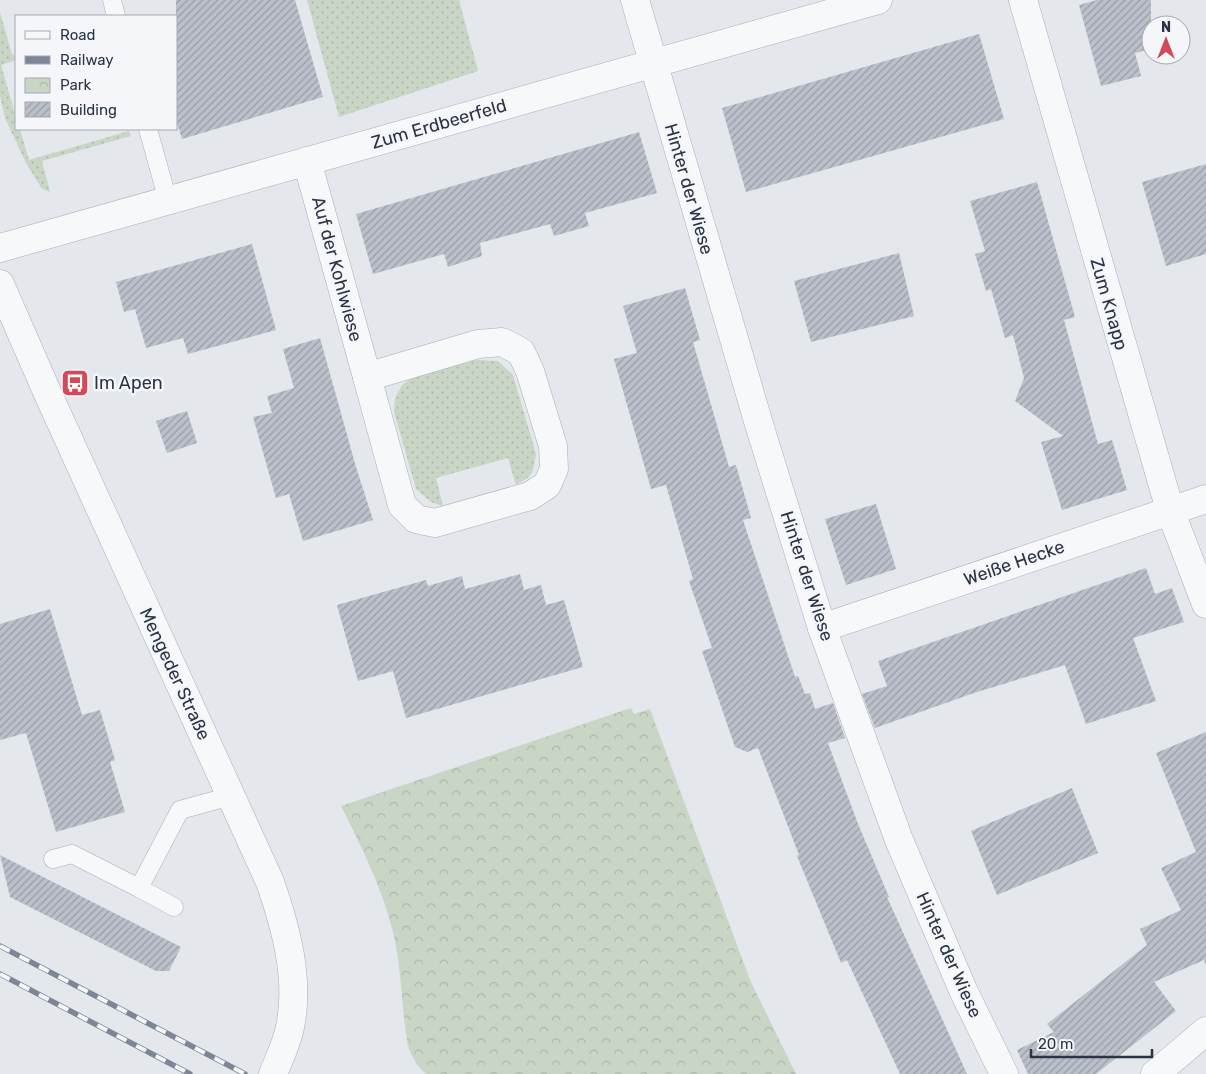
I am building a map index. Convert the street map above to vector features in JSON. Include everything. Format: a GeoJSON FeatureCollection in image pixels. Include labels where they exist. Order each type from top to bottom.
{"type":"FeatureCollection","features":[{"type":"Feature","properties":{"kind":"street","name":"Hinter der Wiese"},"geometry":{"type":"LineString","coordinates":[[635,0],[652,64],[758,421],[822,628],[899,840],[962,990],[1004,1074]]}},
{"type":"Feature","properties":{"kind":"street","name":"Zum Erdbeerfeld"},"geometry":{"type":"LineString","coordinates":[[0,248],[878,0]]}},
{"type":"Feature","properties":{"kind":"street","name":"Zum Knapp"},"geometry":{"type":"LineString","coordinates":[[1022,0],[1170,510],[1206,604]]}},
{"type":"Feature","properties":{"kind":"street","name":"Auf der Kohlwiese"},"geometry":{"type":"LineString","coordinates":[[308,161],[367,377],[402,505],[416,518],[435,523],[530,496],[547,485],[554,469],[553,446],[530,371],[521,352],[502,342],[478,344],[367,377]]}},
{"type":"Feature","properties":{"kind":"street","name":"Mengeder Straße"},"geometry":{"type":"LineString","coordinates":[[0,284],[67,437],[270,882],[284,922],[294,995],[290,1028],[273,1074]]}},
{"type":"Feature","properties":{"kind":"street","name":"Weiße Hecke"},"geometry":{"type":"LineString","coordinates":[[822,628],[1206,499]]}},
{"type":"Feature","properties":{"kind":"street"},"geometry":{"type":"LineString","coordinates":[[1155,1074],[1206,1031]]}},
{"type":"Feature","properties":{"kind":"lane"},"geometry":{"type":"LineString","coordinates":[[112,0],[116,15]]}},
{"type":"Feature","properties":{"kind":"lane"},"geometry":{"type":"LineString","coordinates":[[148,130],[168,200]]}},
{"type":"Feature","properties":{"kind":"lane"},"geometry":{"type":"LineString","coordinates":[[139,888],[180,810],[231,796]]}},
{"type":"Feature","properties":{"kind":"lane"},"geometry":{"type":"LineString","coordinates":[[52,859],[72,854],[174,907]]}},
{"type":"Feature","properties":{"kind":"green space"},"geometry":{"type":"Polygon","coordinates":[[[307,0],[459,0],[478,71],[339,117],[307,0]]]}},
{"type":"Feature","properties":{"kind":"green space"},"geometry":{"type":"Polygon","coordinates":[[[0,12],[12,55],[15,54],[15,60],[1,65],[15,114],[15,130],[20,130],[29,160],[129,131],[131,136],[42,161],[50,192],[42,189],[26,163],[5,118],[0,96],[0,12]]]}},
{"type":"Feature","properties":{"kind":"green space"},"geometry":{"type":"Polygon","coordinates":[[[477,360],[498,361],[513,375],[536,454],[533,470],[529,477],[516,485],[508,458],[436,478],[443,506],[431,502],[416,489],[394,412],[395,398],[402,385],[413,377],[477,360]]]}},
{"type":"Feature","properties":{"kind":"green space"},"geometry":{"type":"Polygon","coordinates":[[[631,708],[634,714],[650,709],[750,980],[796,1074],[427,1074],[413,1058],[408,1046],[398,958],[387,910],[366,857],[341,806],[631,708]]]}},
{"type":"Feature","properties":{"kind":"building"},"geometry":{"type":"Polygon","coordinates":[[[176,0],[295,0],[323,97],[182,139],[178,126],[178,15],[176,15],[176,0]]]}},
{"type":"Feature","properties":{"kind":"building"},"geometry":{"type":"Polygon","coordinates":[[[1097,0],[1151,0],[1151,15],[1141,15],[1141,52],[1135,53],[1141,76],[1101,86],[1079,5],[1097,0]]]}},
{"type":"Feature","properties":{"kind":"building"},"geometry":{"type":"Polygon","coordinates":[[[979,34],[1004,119],[746,192],[722,108],[979,34]]]}},
{"type":"Feature","properties":{"kind":"building"},"geometry":{"type":"Polygon","coordinates":[[[639,132],[657,193],[585,213],[589,226],[554,236],[550,224],[480,243],[482,256],[448,267],[444,254],[373,274],[356,214],[639,132]]]}},
{"type":"Feature","properties":{"kind":"building"},"geometry":{"type":"Polygon","coordinates":[[[1206,164],[1206,254],[1166,266],[1142,182],[1206,164]]]}},
{"type":"Feature","properties":{"kind":"building"},"geometry":{"type":"Polygon","coordinates":[[[1037,182],[1075,317],[1064,320],[1098,444],[1112,440],[1127,490],[1062,510],[1041,442],[1063,436],[1015,401],[1024,378],[1013,335],[1005,338],[991,289],[986,291],[975,254],[985,251],[970,201],[1037,182]]]}},
{"type":"Feature","properties":{"kind":"building"},"geometry":{"type":"Polygon","coordinates":[[[252,244],[276,330],[188,354],[183,338],[146,348],[135,309],[124,312],[116,282],[252,244]]]}},
{"type":"Feature","properties":{"kind":"building"},"geometry":{"type":"Polygon","coordinates":[[[899,253],[914,316],[811,342],[794,281],[899,253]]]}},
{"type":"Feature","properties":{"kind":"building"},"geometry":{"type":"Polygon","coordinates":[[[685,288],[700,340],[693,342],[729,467],[736,465],[751,518],[743,520],[795,677],[798,676],[805,694],[810,693],[815,709],[833,703],[845,738],[828,743],[858,824],[889,897],[887,897],[967,1074],[900,1074],[847,960],[841,963],[797,856],[799,855],[758,748],[747,752],[735,747],[702,651],[712,648],[689,581],[693,579],[666,485],[651,489],[614,359],[637,353],[623,306],[685,288]]]}},
{"type":"Feature","properties":{"kind":"building"},"geometry":{"type":"Polygon","coordinates":[[[320,338],[356,467],[373,520],[303,541],[289,494],[276,498],[253,417],[272,413],[267,396],[294,388],[283,349],[320,338]]]}},
{"type":"Feature","properties":{"kind":"building"},"geometry":{"type":"Polygon","coordinates":[[[187,411],[197,443],[167,453],[156,421],[187,411]]]}},
{"type":"Feature","properties":{"kind":"building"},"geometry":{"type":"Polygon","coordinates":[[[876,504],[896,569],[846,585],[825,519],[876,504]]]}},
{"type":"Feature","properties":{"kind":"building"},"geometry":{"type":"Polygon","coordinates":[[[1146,568],[1155,594],[1172,588],[1184,622],[1133,638],[1156,701],[1086,724],[1065,665],[974,693],[875,728],[862,694],[887,686],[878,661],[1146,568]]]}},
{"type":"Feature","properties":{"kind":"building"},"geometry":{"type":"Polygon","coordinates":[[[520,574],[524,590],[541,585],[546,605],[564,600],[583,667],[406,718],[393,671],[358,681],[337,605],[426,580],[428,586],[462,576],[465,589],[520,574]]]}},
{"type":"Feature","properties":{"kind":"building"},"geometry":{"type":"Polygon","coordinates":[[[50,609],[82,715],[100,710],[115,760],[110,762],[125,812],[56,832],[26,733],[0,740],[0,624],[50,609]]]}},
{"type":"Feature","properties":{"kind":"building"},"geometry":{"type":"Polygon","coordinates":[[[1206,732],[1206,965],[1204,960],[1154,982],[1176,1011],[1096,1074],[1028,1074],[1017,1050],[1054,1032],[1047,1024],[1147,945],[1140,929],[1181,910],[1161,868],[1196,852],[1156,753],[1206,732]]]}},
{"type":"Feature","properties":{"kind":"building"},"geometry":{"type":"Polygon","coordinates":[[[1072,788],[1098,853],[997,895],[971,831],[1072,788]]]}},
{"type":"Feature","properties":{"kind":"building"},"geometry":{"type":"Polygon","coordinates":[[[0,855],[181,947],[169,971],[156,971],[10,897],[0,855]]]}},
{"type":"Feature","properties":{"kind":"railway"},"geometry":{"type":"LineString","coordinates":[[0,946],[245,1074]]}},
{"type":"Feature","properties":{"kind":"railway"},"geometry":{"type":"LineString","coordinates":[[0,974],[190,1074]]}},
{"type":"Feature","properties":{"kind":"place","name":"Im Apen"},"geometry":{"type":"Point","coordinates":[75,383]}}]}
